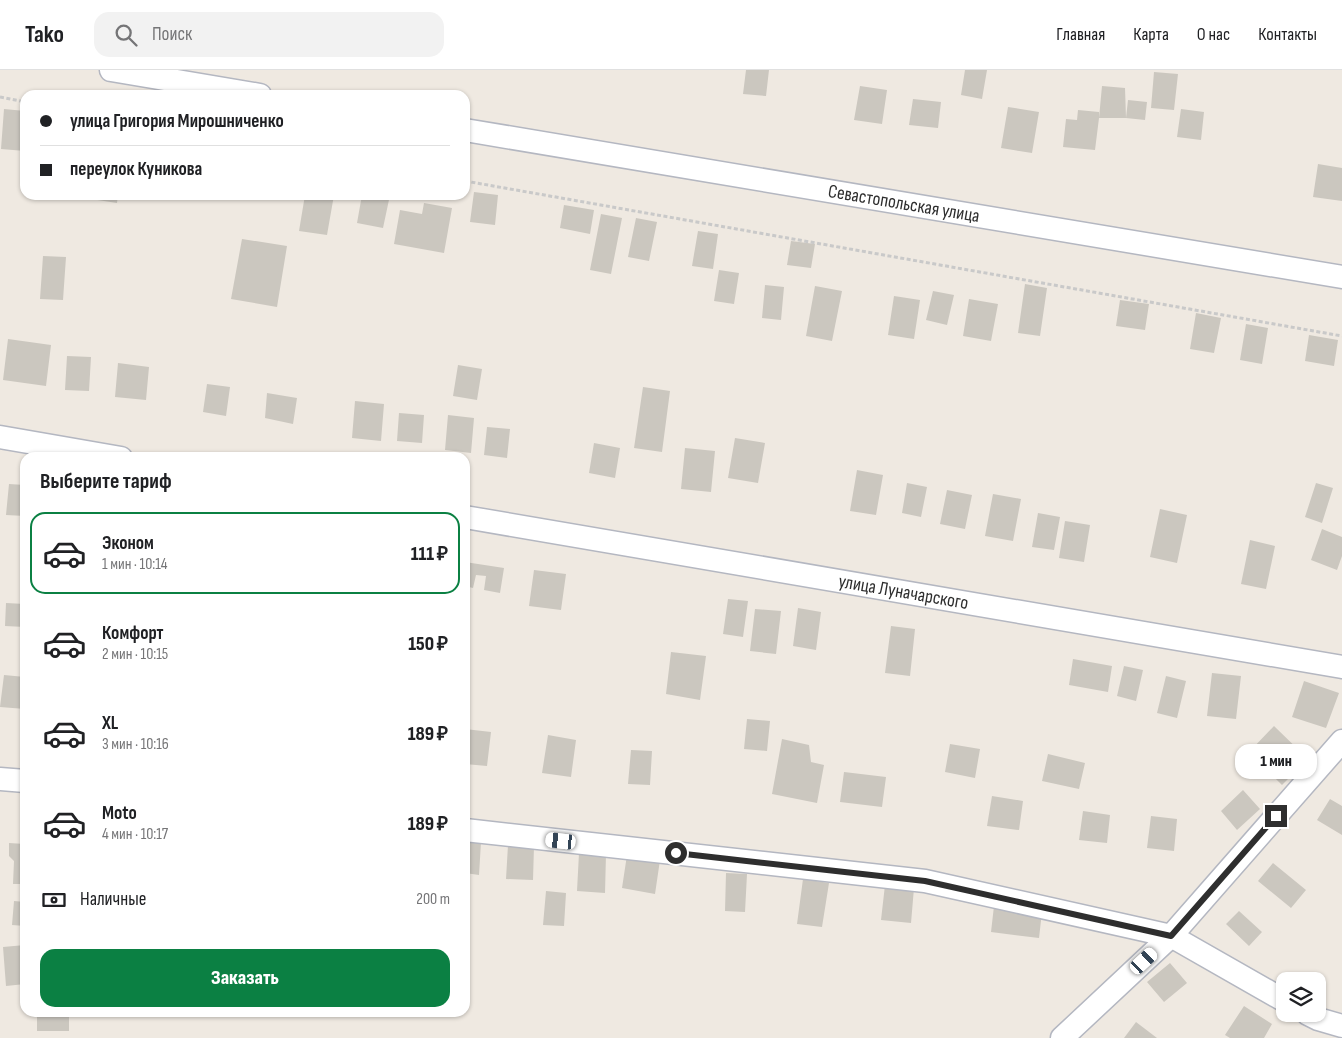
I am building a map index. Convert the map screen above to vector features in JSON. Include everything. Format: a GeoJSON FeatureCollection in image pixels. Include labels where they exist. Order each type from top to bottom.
{"type":"FeatureCollection","features":[{"type":"Feature","properties":{"kind":"street"},"geometry":{"type":"LineString","coordinates":[[111,70],[230,90]]}},
{"type":"Feature","properties":{"kind":"street","name":"Севастопольская улица"},"geometry":{"type":"LineString","coordinates":[[470,131],[1342,277]]}},
{"type":"Feature","properties":{"kind":"street"},"geometry":{"type":"LineString","coordinates":[[0,437],[86,452]]}},
{"type":"Feature","properties":{"kind":"street","name":"улица Луначарского"},"geometry":{"type":"LineString","coordinates":[[470,518],[1342,667]]}},
{"type":"Feature","properties":{"kind":"street"},"geometry":{"type":"LineString","coordinates":[[1062,1038],[1171,936],[1342,741]]}},
{"type":"Feature","properties":{"kind":"street"},"geometry":{"type":"LineString","coordinates":[[0,779],[20,781]]}},
{"type":"Feature","properties":{"kind":"street"},"geometry":{"type":"LineString","coordinates":[[470,831],[925,881],[1171,936],[1276,996]]}},
{"type":"Feature","properties":{"kind":"street"},"geometry":{"type":"LineString","coordinates":[[1326,1021],[1342,1026]]}},
{"type":"Feature","properties":{"kind":"path"},"geometry":{"type":"LineString","coordinates":[[0,97],[20,101]]}},
{"type":"Feature","properties":{"kind":"path"},"geometry":{"type":"LineString","coordinates":[[470,183],[1342,336]]}},
{"type":"Feature","properties":{"kind":"building"},"geometry":{"type":"Polygon","coordinates":[[[746,70],[769,70],[766,96],[743,94],[746,70]]]}},
{"type":"Feature","properties":{"kind":"building"},"geometry":{"type":"Polygon","coordinates":[[[965,70],[987,70],[982,99],[961,95],[965,70]]]}},
{"type":"Feature","properties":{"kind":"building"},"geometry":{"type":"Polygon","coordinates":[[[1154,72],[1178,74],[1174,110],[1151,108],[1154,72]]]}},
{"type":"Feature","properties":{"kind":"building"},"geometry":{"type":"Polygon","coordinates":[[[860,86],[887,90],[882,124],[854,120],[860,86]]]}},
{"type":"Feature","properties":{"kind":"building"},"geometry":{"type":"Polygon","coordinates":[[[1102,86],[1125,88],[1126,118],[1099,118],[1102,86]]]}},
{"type":"Feature","properties":{"kind":"building"},"geometry":{"type":"Polygon","coordinates":[[[913,99],[941,102],[938,128],[909,125],[913,99]]]}},
{"type":"Feature","properties":{"kind":"building"},"geometry":{"type":"Polygon","coordinates":[[[1128,100],[1147,102],[1145,120],[1126,118],[1128,100]]]}},
{"type":"Feature","properties":{"kind":"building"},"geometry":{"type":"Polygon","coordinates":[[[1008,107],[1039,112],[1032,153],[1001,148],[1008,107]]]}},
{"type":"Feature","properties":{"kind":"building"},"geometry":{"type":"Polygon","coordinates":[[[4,109],[20,111],[20,151],[1,149],[4,109]]]}},
{"type":"Feature","properties":{"kind":"building"},"geometry":{"type":"Polygon","coordinates":[[[1181,109],[1204,112],[1201,140],[1177,137],[1181,109]]]}},
{"type":"Feature","properties":{"kind":"building"},"geometry":{"type":"Polygon","coordinates":[[[1078,110],[1099,112],[1095,150],[1063,147],[1066,119],[1077,120],[1078,110]]]}},
{"type":"Feature","properties":{"kind":"building"},"geometry":{"type":"Polygon","coordinates":[[[1318,164],[1342,168],[1342,201],[1313,197],[1318,164]]]}},
{"type":"Feature","properties":{"kind":"building"},"geometry":{"type":"Polygon","coordinates":[[[474,192],[498,195],[495,225],[470,222],[474,192]]]}},
{"type":"Feature","properties":{"kind":"building"},"geometry":{"type":"Polygon","coordinates":[[[98,200],[117,200],[117,203],[98,200]]]}},
{"type":"Feature","properties":{"kind":"building"},"geometry":{"type":"Polygon","coordinates":[[[304,200],[333,200],[327,235],[299,231],[304,200]]]}},
{"type":"Feature","properties":{"kind":"building"},"geometry":{"type":"Polygon","coordinates":[[[361,200],[389,200],[383,228],[357,223],[361,200]]]}},
{"type":"Feature","properties":{"kind":"building"},"geometry":{"type":"Polygon","coordinates":[[[424,203],[452,208],[444,253],[394,244],[400,210],[422,214],[424,203]]]}},
{"type":"Feature","properties":{"kind":"building"},"geometry":{"type":"Polygon","coordinates":[[[564,205],[594,210],[590,234],[560,228],[564,205]]]}},
{"type":"Feature","properties":{"kind":"building"},"geometry":{"type":"Polygon","coordinates":[[[601,214],[622,218],[611,274],[590,270],[601,214]]]}},
{"type":"Feature","properties":{"kind":"building"},"geometry":{"type":"Polygon","coordinates":[[[636,218],[657,222],[649,261],[628,257],[636,218]]]}},
{"type":"Feature","properties":{"kind":"building"},"geometry":{"type":"Polygon","coordinates":[[[698,231],[718,234],[713,269],[692,266],[698,231]]]}},
{"type":"Feature","properties":{"kind":"building"},"geometry":{"type":"Polygon","coordinates":[[[242,239],[287,246],[277,307],[231,299],[242,239]]]}},
{"type":"Feature","properties":{"kind":"building"},"geometry":{"type":"Polygon","coordinates":[[[791,241],[815,244],[811,268],[787,265],[791,241]]]}},
{"type":"Feature","properties":{"kind":"building"},"geometry":{"type":"Polygon","coordinates":[[[43,256],[66,257],[63,300],[40,299],[43,256]]]}},
{"type":"Feature","properties":{"kind":"building"},"geometry":{"type":"Polygon","coordinates":[[[719,270],[739,273],[734,304],[714,301],[719,270]]]}},
{"type":"Feature","properties":{"kind":"building"},"geometry":{"type":"Polygon","coordinates":[[[1025,284],[1047,288],[1040,336],[1018,333],[1025,284]]]}},
{"type":"Feature","properties":{"kind":"building"},"geometry":{"type":"Polygon","coordinates":[[[765,285],[784,287],[781,320],[762,318],[765,285]]]}},
{"type":"Feature","properties":{"kind":"building"},"geometry":{"type":"Polygon","coordinates":[[[815,286],[842,291],[832,341],[806,336],[815,286]]]}},
{"type":"Feature","properties":{"kind":"building"},"geometry":{"type":"Polygon","coordinates":[[[933,291],[954,295],[947,325],[926,320],[933,291]]]}},
{"type":"Feature","properties":{"kind":"building"},"geometry":{"type":"Polygon","coordinates":[[[894,296],[920,300],[914,339],[888,335],[894,296]]]}},
{"type":"Feature","properties":{"kind":"building"},"geometry":{"type":"Polygon","coordinates":[[[969,299],[998,304],[991,341],[963,336],[969,299]]]}},
{"type":"Feature","properties":{"kind":"building"},"geometry":{"type":"Polygon","coordinates":[[[1120,300],[1149,304],[1145,330],[1116,326],[1120,300]]]}},
{"type":"Feature","properties":{"kind":"building"},"geometry":{"type":"Polygon","coordinates":[[[1196,313],[1221,318],[1214,353],[1190,349],[1196,313]]]}},
{"type":"Feature","properties":{"kind":"building"},"geometry":{"type":"Polygon","coordinates":[[[1246,324],[1268,328],[1262,364],[1240,360],[1246,324]]]}},
{"type":"Feature","properties":{"kind":"building"},"geometry":{"type":"Polygon","coordinates":[[[1309,335],[1338,340],[1334,366],[1305,361],[1309,335]]]}},
{"type":"Feature","properties":{"kind":"building"},"geometry":{"type":"Polygon","coordinates":[[[8,339],[51,345],[46,386],[3,380],[8,339]]]}},
{"type":"Feature","properties":{"kind":"building"},"geometry":{"type":"Polygon","coordinates":[[[67,356],[91,357],[89,391],[65,390],[67,356]]]}},
{"type":"Feature","properties":{"kind":"building"},"geometry":{"type":"Polygon","coordinates":[[[118,363],[149,367],[146,400],[115,397],[118,363]]]}},
{"type":"Feature","properties":{"kind":"building"},"geometry":{"type":"Polygon","coordinates":[[[458,365],[482,369],[477,400],[453,396],[458,365]]]}},
{"type":"Feature","properties":{"kind":"building"},"geometry":{"type":"Polygon","coordinates":[[[207,384],[230,387],[226,416],[203,412],[207,384]]]}},
{"type":"Feature","properties":{"kind":"building"},"geometry":{"type":"Polygon","coordinates":[[[643,387],[670,391],[662,452],[634,448],[643,387]]]}},
{"type":"Feature","properties":{"kind":"building"},"geometry":{"type":"Polygon","coordinates":[[[267,393],[297,398],[293,424],[265,418],[267,393]]]}},
{"type":"Feature","properties":{"kind":"building"},"geometry":{"type":"Polygon","coordinates":[[[355,401],[384,404],[381,441],[352,438],[355,401]]]}},
{"type":"Feature","properties":{"kind":"building"},"geometry":{"type":"Polygon","coordinates":[[[399,413],[424,415],[422,443],[397,441],[399,413]]]}},
{"type":"Feature","properties":{"kind":"building"},"geometry":{"type":"Polygon","coordinates":[[[448,415],[474,418],[471,453],[445,450],[448,415]]]}},
{"type":"Feature","properties":{"kind":"building"},"geometry":{"type":"Polygon","coordinates":[[[487,427],[510,429],[507,458],[484,455],[487,427]]]}},
{"type":"Feature","properties":{"kind":"building"},"geometry":{"type":"Polygon","coordinates":[[[735,438],[765,443],[758,483],[728,478],[735,438]]]}},
{"type":"Feature","properties":{"kind":"building"},"geometry":{"type":"Polygon","coordinates":[[[594,443],[620,448],[615,478],[589,473],[594,443]]]}},
{"type":"Feature","properties":{"kind":"building"},"geometry":{"type":"Polygon","coordinates":[[[685,448],[715,451],[711,492],[681,489],[685,448]]]}},
{"type":"Feature","properties":{"kind":"building"},"geometry":{"type":"Polygon","coordinates":[[[857,470],[883,475],[876,515],[850,511],[857,470]]]}},
{"type":"Feature","properties":{"kind":"building"},"geometry":{"type":"Polygon","coordinates":[[[907,483],[927,487],[921,517],[902,513],[907,483]]]}},
{"type":"Feature","properties":{"kind":"building"},"geometry":{"type":"Polygon","coordinates":[[[1316,483],[1333,488],[1322,523],[1305,517],[1316,483]]]}},
{"type":"Feature","properties":{"kind":"building"},"geometry":{"type":"Polygon","coordinates":[[[9,484],[20,485],[20,516],[6,515],[9,484]]]}},
{"type":"Feature","properties":{"kind":"building"},"geometry":{"type":"Polygon","coordinates":[[[947,490],[972,495],[965,529],[940,524],[947,490]]]}},
{"type":"Feature","properties":{"kind":"building"},"geometry":{"type":"Polygon","coordinates":[[[993,494],[1021,499],[1013,541],[985,536],[993,494]]]}},
{"type":"Feature","properties":{"kind":"building"},"geometry":{"type":"Polygon","coordinates":[[[1160,509],[1187,515],[1177,563],[1150,557],[1160,509]]]}},
{"type":"Feature","properties":{"kind":"building"},"geometry":{"type":"Polygon","coordinates":[[[1038,513],[1060,517],[1054,550],[1032,547],[1038,513]]]}},
{"type":"Feature","properties":{"kind":"building"},"geometry":{"type":"Polygon","coordinates":[[[1065,521],[1090,525],[1084,562],[1059,558],[1065,521]]]}},
{"type":"Feature","properties":{"kind":"building"},"geometry":{"type":"Polygon","coordinates":[[[1322,529],[1342,537],[1342,556],[1337,570],[1311,560],[1322,529]]]}},
{"type":"Feature","properties":{"kind":"building"},"geometry":{"type":"Polygon","coordinates":[[[1250,540],[1275,546],[1266,589],[1241,584],[1250,540]]]}},
{"type":"Feature","properties":{"kind":"building"},"geometry":{"type":"Polygon","coordinates":[[[470,563],[504,568],[500,593],[484,590],[486,576],[476,575],[473,588],[470,587],[470,563]]]}},
{"type":"Feature","properties":{"kind":"building"},"geometry":{"type":"Polygon","coordinates":[[[534,570],[566,574],[561,610],[529,606],[534,570]]]}},
{"type":"Feature","properties":{"kind":"building"},"geometry":{"type":"Polygon","coordinates":[[[728,599],[748,601],[743,637],[723,634],[728,599]]]}},
{"type":"Feature","properties":{"kind":"building"},"geometry":{"type":"Polygon","coordinates":[[[6,603],[20,604],[20,627],[5,626],[6,603]]]}},
{"type":"Feature","properties":{"kind":"building"},"geometry":{"type":"Polygon","coordinates":[[[798,608],[821,612],[816,650],[793,646],[798,608]]]}},
{"type":"Feature","properties":{"kind":"building"},"geometry":{"type":"Polygon","coordinates":[[[755,609],[781,611],[776,654],[750,651],[755,609]]]}},
{"type":"Feature","properties":{"kind":"building"},"geometry":{"type":"Polygon","coordinates":[[[891,626],[915,629],[910,676],[885,673],[891,626]]]}},
{"type":"Feature","properties":{"kind":"building"},"geometry":{"type":"Polygon","coordinates":[[[671,652],[706,656],[700,700],[666,694],[671,652]]]}},
{"type":"Feature","properties":{"kind":"building"},"geometry":{"type":"Polygon","coordinates":[[[1073,659],[1112,666],[1108,692],[1069,685],[1073,659]]]}},
{"type":"Feature","properties":{"kind":"building"},"geometry":{"type":"Polygon","coordinates":[[[1124,666],[1143,670],[1136,701],[1117,696],[1124,666]]]}},
{"type":"Feature","properties":{"kind":"building"},"geometry":{"type":"Polygon","coordinates":[[[1212,673],[1241,676],[1236,719],[1207,716],[1212,673]]]}},
{"type":"Feature","properties":{"kind":"building"},"geometry":{"type":"Polygon","coordinates":[[[4,675],[20,677],[20,709],[0,707],[4,675]]]}},
{"type":"Feature","properties":{"kind":"building"},"geometry":{"type":"Polygon","coordinates":[[[1166,676],[1186,681],[1177,718],[1157,713],[1166,676]]]}},
{"type":"Feature","properties":{"kind":"building"},"geometry":{"type":"Polygon","coordinates":[[[1304,681],[1339,693],[1326,728],[1292,717],[1304,681]]]}},
{"type":"Feature","properties":{"kind":"building"},"geometry":{"type":"Polygon","coordinates":[[[747,719],[770,721],[767,751],[744,749],[747,719]]]}},
{"type":"Feature","properties":{"kind":"building"},"geometry":{"type":"Polygon","coordinates":[[[1274,726],[1308,759],[1282,785],[1249,752],[1274,726]]]}},
{"type":"Feature","properties":{"kind":"building"},"geometry":{"type":"Polygon","coordinates":[[[470,730],[491,732],[487,766],[470,764],[470,730]]]}},
{"type":"Feature","properties":{"kind":"building"},"geometry":{"type":"Polygon","coordinates":[[[548,735],[576,740],[571,777],[542,773],[548,735]]]}},
{"type":"Feature","properties":{"kind":"building"},"geometry":{"type":"Polygon","coordinates":[[[782,739],[809,745],[811,762],[824,765],[817,803],[772,794],[782,739]]]}},
{"type":"Feature","properties":{"kind":"building"},"geometry":{"type":"Polygon","coordinates":[[[950,744],[980,749],[975,778],[945,772],[950,744]]]}},
{"type":"Feature","properties":{"kind":"building"},"geometry":{"type":"Polygon","coordinates":[[[631,750],[652,751],[650,785],[628,784],[631,750]]]}},
{"type":"Feature","properties":{"kind":"building"},"geometry":{"type":"Polygon","coordinates":[[[1048,754],[1085,763],[1079,789],[1042,781],[1048,754]]]}},
{"type":"Feature","properties":{"kind":"building"},"geometry":{"type":"Polygon","coordinates":[[[844,772],[886,777],[882,807],[840,802],[844,772]]]}},
{"type":"Feature","properties":{"kind":"building"},"geometry":{"type":"Polygon","coordinates":[[[1243,790],[1260,809],[1237,830],[1221,811],[1243,790]]]}},
{"type":"Feature","properties":{"kind":"building"},"geometry":{"type":"Polygon","coordinates":[[[992,796],[1023,801],[1019,830],[987,826],[992,796]]]}},
{"type":"Feature","properties":{"kind":"building"},"geometry":{"type":"Polygon","coordinates":[[[1330,799],[1342,806],[1342,835],[1317,820],[1330,799]]]}},
{"type":"Feature","properties":{"kind":"building"},"geometry":{"type":"Polygon","coordinates":[[[1083,811],[1110,815],[1107,843],[1079,840],[1083,811]]]}},
{"type":"Feature","properties":{"kind":"building"},"geometry":{"type":"Polygon","coordinates":[[[1151,816],[1177,819],[1174,851],[1147,848],[1151,816]]]}},
{"type":"Feature","properties":{"kind":"building"},"geometry":{"type":"Polygon","coordinates":[[[470,841],[481,842],[479,875],[470,874],[470,841]]]}},
{"type":"Feature","properties":{"kind":"building"},"geometry":{"type":"Polygon","coordinates":[[[9,843],[20,844],[20,884],[13,884],[14,861],[9,856],[9,843]]]}},
{"type":"Feature","properties":{"kind":"building"},"geometry":{"type":"Polygon","coordinates":[[[508,845],[534,846],[533,880],[506,879],[508,845]]]}},
{"type":"Feature","properties":{"kind":"building"},"geometry":{"type":"Polygon","coordinates":[[[579,853],[606,854],[605,893],[577,891],[579,853]]]}},
{"type":"Feature","properties":{"kind":"building"},"geometry":{"type":"Polygon","coordinates":[[[627,855],[660,860],[655,894],[622,888],[627,855]]]}},
{"type":"Feature","properties":{"kind":"building"},"geometry":{"type":"Polygon","coordinates":[[[1273,863],[1306,890],[1291,908],[1258,881],[1273,863]]]}},
{"type":"Feature","properties":{"kind":"building"},"geometry":{"type":"Polygon","coordinates":[[[726,873],[747,874],[745,912],[725,911],[726,873]]]}},
{"type":"Feature","properties":{"kind":"building"},"geometry":{"type":"Polygon","coordinates":[[[803,879],[829,883],[822,927],[797,924],[803,879]]]}},
{"type":"Feature","properties":{"kind":"building"},"geometry":{"type":"Polygon","coordinates":[[[885,885],[914,888],[911,923],[881,920],[885,885]]]}},
{"type":"Feature","properties":{"kind":"building"},"geometry":{"type":"Polygon","coordinates":[[[546,891],[566,893],[564,926],[543,925],[546,891]]]}},
{"type":"Feature","properties":{"kind":"building"},"geometry":{"type":"Polygon","coordinates":[[[14,901],[20,902],[20,926],[12,925],[14,901]]]}},
{"type":"Feature","properties":{"kind":"building"},"geometry":{"type":"Polygon","coordinates":[[[994,906],[1042,912],[1039,938],[991,932],[994,906]]]}},
{"type":"Feature","properties":{"kind":"building"},"geometry":{"type":"Polygon","coordinates":[[[1239,911],[1262,932],[1249,946],[1226,924],[1239,911]]]}},
{"type":"Feature","properties":{"kind":"building"},"geometry":{"type":"Polygon","coordinates":[[[20,945],[20,985],[6,986],[3,947],[20,945]]]}},
{"type":"Feature","properties":{"kind":"building"},"geometry":{"type":"Polygon","coordinates":[[[1170,963],[1187,983],[1164,1002],[1147,982],[1170,963]]]}},
{"type":"Feature","properties":{"kind":"building"},"geometry":{"type":"Polygon","coordinates":[[[1244,1006],[1272,1024],[1264,1038],[1230,1038],[1225,1035],[1244,1006]]]}},
{"type":"Feature","properties":{"kind":"building"},"geometry":{"type":"Polygon","coordinates":[[[37,1017],[69,1017],[69,1031],[37,1031],[37,1017]]]}},
{"type":"Feature","properties":{"kind":"building"},"geometry":{"type":"Polygon","coordinates":[[[1136,1022],[1157,1038],[1124,1038],[1136,1022]]]}},
{"type":"Feature","properties":{"kind":"route"},"geometry":{"type":"LineString","coordinates":[[676,853],[925,881],[1171,936],[1276,816]]}}]}
